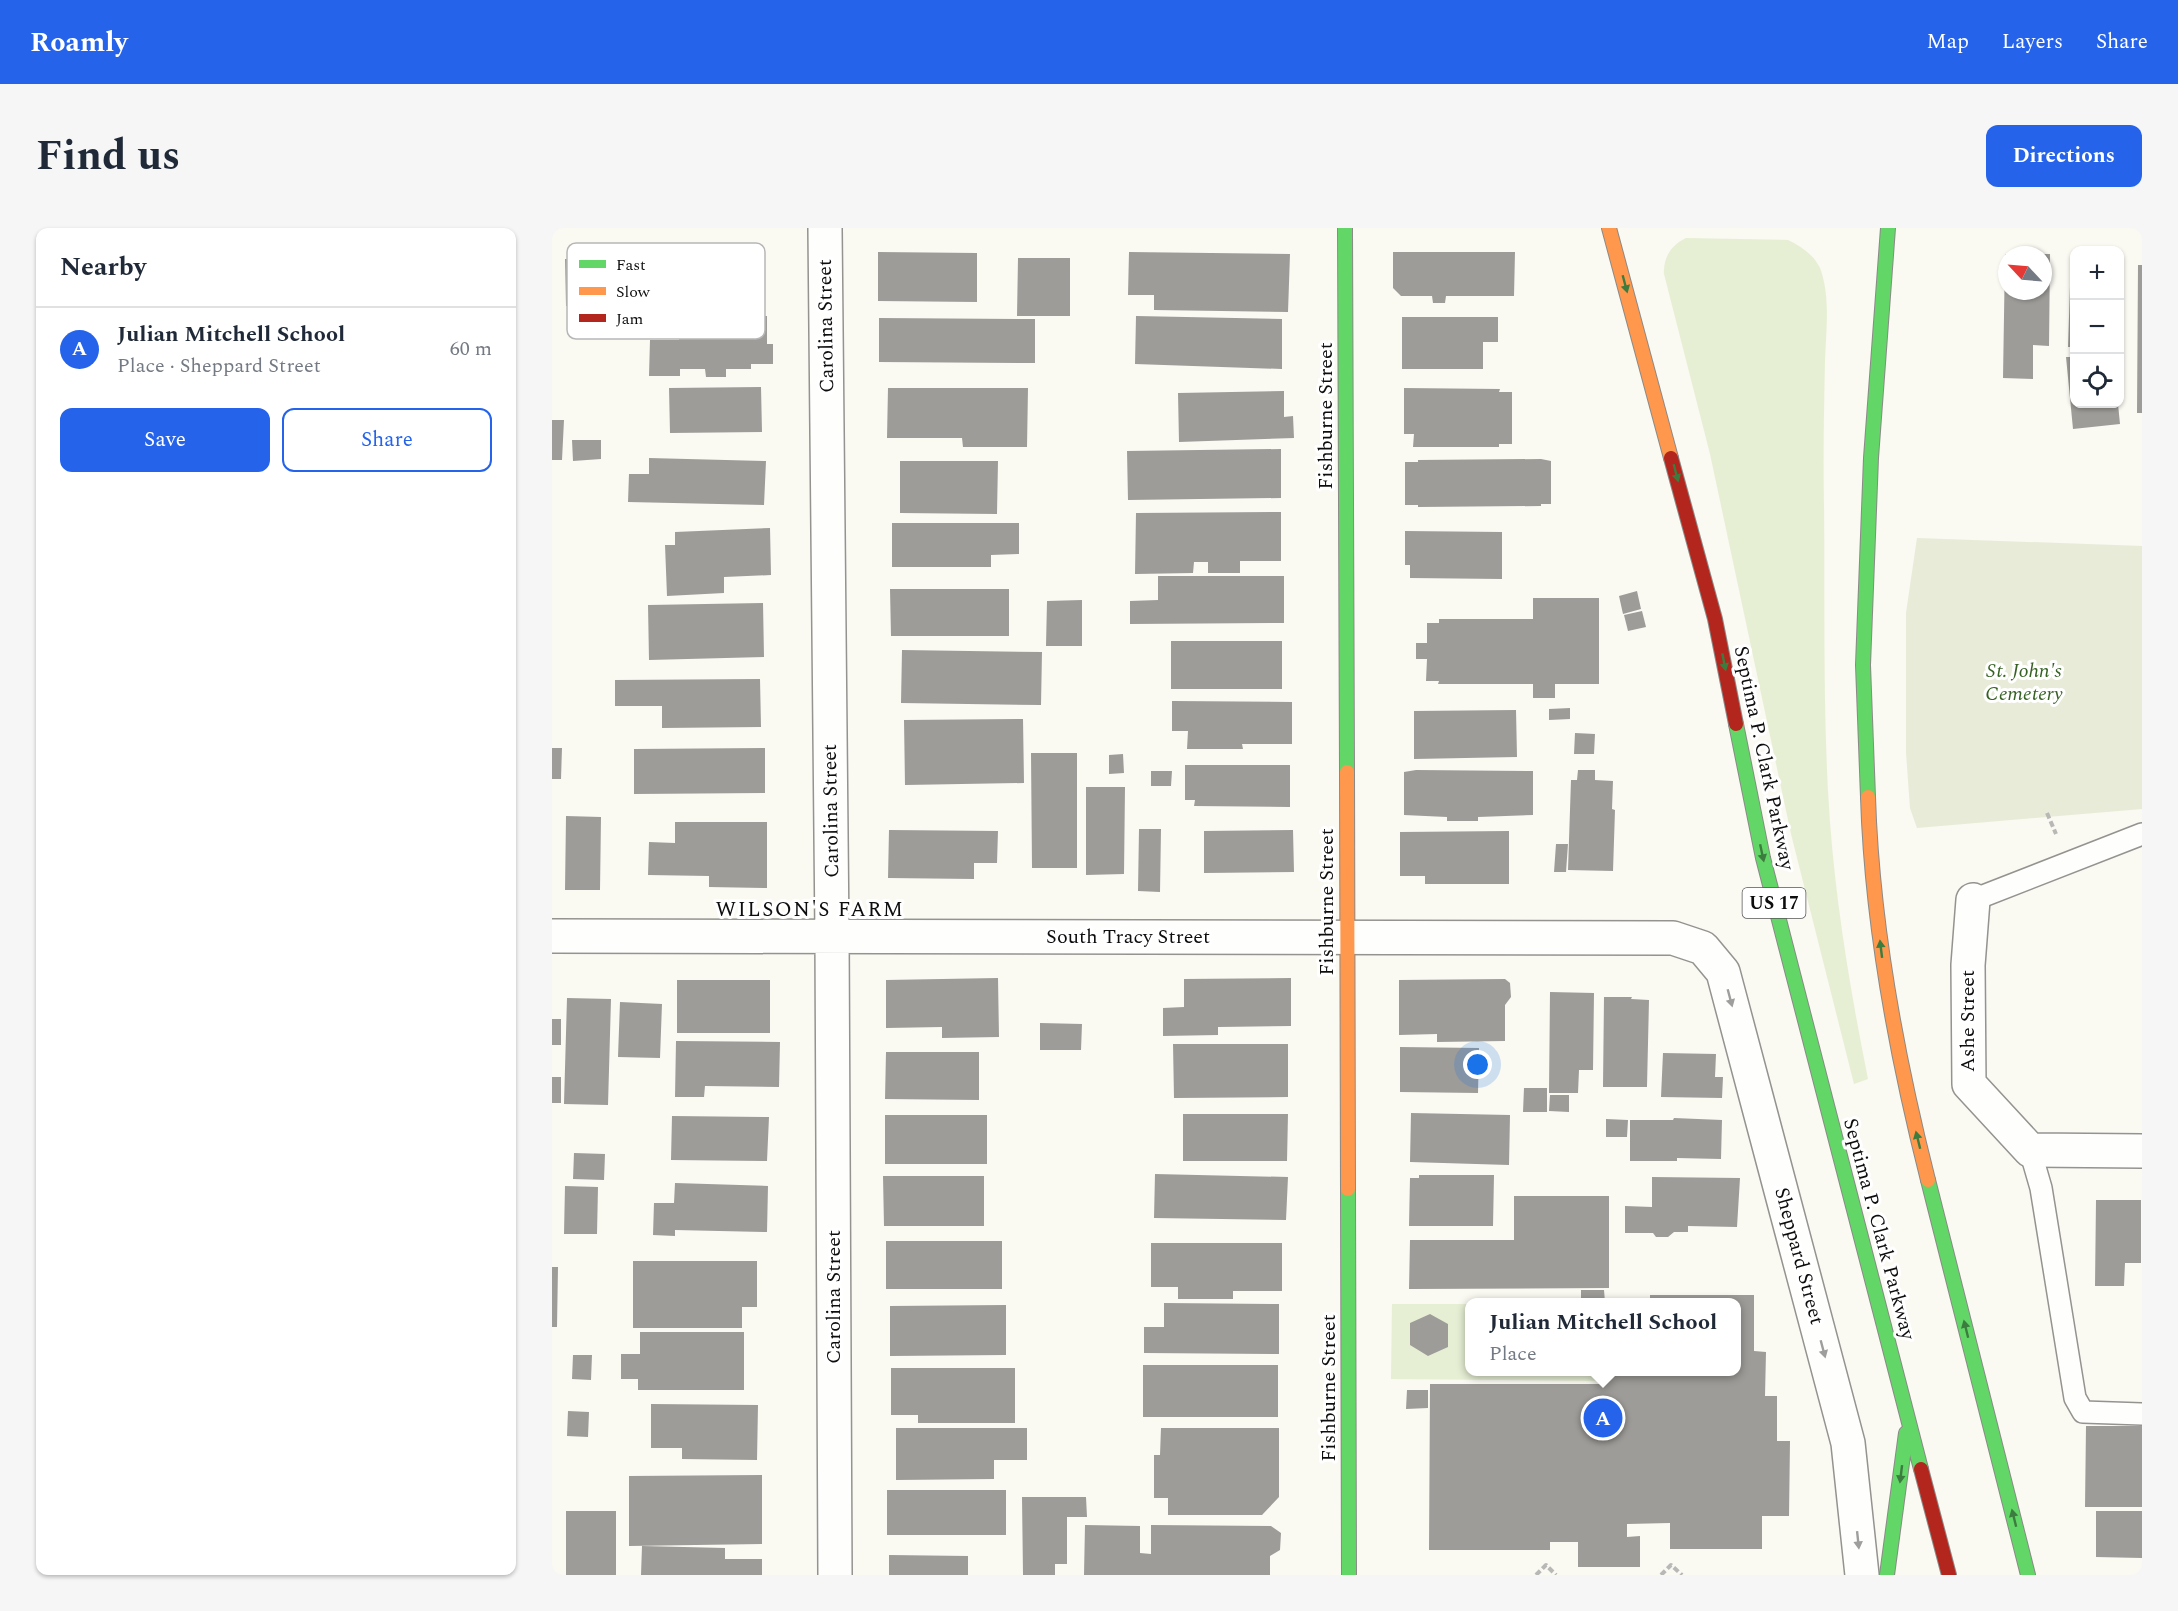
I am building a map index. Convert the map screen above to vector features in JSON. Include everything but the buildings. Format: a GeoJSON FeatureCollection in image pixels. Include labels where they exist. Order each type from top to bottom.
{"type":"FeatureCollection","features":[{"type":"Feature","properties":{"kind":"main road","name":"Fishburne Street"},"geometry":{"type":"LineString","coordinates":[[1344,228],[1350,1575]]}},
{"type":"Feature","properties":{"kind":"main road","name":"Septima P. Clark Parkway"},"geometry":{"type":"LineString","coordinates":[[1610,228],[1715,619],[1763,858],[1949,1575]]}},
{"type":"Feature","properties":{"kind":"main road"},"geometry":{"type":"LineString","coordinates":[[1888,228],[1871,458],[1863,665],[1869,836],[1881,952],[1907,1099],[2028,1575]]}},
{"type":"Feature","properties":{"kind":"main road"},"geometry":{"type":"LineString","coordinates":[[1887,1575],[1908,1416]]}},
{"type":"Feature","properties":{"kind":"street","name":"Carolina Street"},"geometry":{"type":"LineString","coordinates":[[825,228],[835,1575]]}},
{"type":"Feature","properties":{"kind":"street","name":"Ashe Street"},"geometry":{"type":"LineString","coordinates":[[1973,900],[1968,965],[1969,1084],[2030,1150]]}},
{"type":"Feature","properties":{"kind":"street","name":"South Tracy Street"},"geometry":{"type":"LineString","coordinates":[[552,936],[1673,938],[1703,948]]}},
{"type":"Feature","properties":{"kind":"street","name":"Sheppard Street"},"geometry":{"type":"LineString","coordinates":[[1703,948],[1723,972],[1848,1443],[1862,1575]]}},
{"type":"Feature","properties":{"kind":"street"},"geometry":{"type":"LineString","coordinates":[[2030,1150],[2142,1151]]}},
{"type":"Feature","properties":{"kind":"lane"},"geometry":{"type":"LineString","coordinates":[[1973,900],[2142,834]]}},
{"type":"Feature","properties":{"kind":"lane"},"geometry":{"type":"LineString","coordinates":[[2030,1150],[2041,1188],[2075,1398],[2082,1412],[2142,1414]]}},
{"type":"Feature","properties":{"kind":"path"},"geometry":{"type":"LineString","coordinates":[[1536,1575],[1546,1565],[1556,1575]]}},
{"type":"Feature","properties":{"kind":"path"},"geometry":{"type":"LineString","coordinates":[[1661,1575],[1671,1565],[1682,1575]]}},
{"type":"Feature","properties":{"kind":"green space"},"geometry":{"type":"Polygon","coordinates":[[[1686,238],[1788,240],[1813,258],[1820,268],[1824,284],[1827,317],[1824,469],[1826,755],[1830,827],[1838,900],[1848,972],[1868,1079],[1854,1084],[1791,834],[1710,454],[1664,274],[1669,253],[1676,244],[1686,238]]]}},
{"type":"Feature","properties":{"kind":"green space","name":"St. John's Cemetery"},"geometry":{"type":"Polygon","coordinates":[[[1917,538],[2142,546],[2142,809],[1917,828],[1910,808],[1906,752],[1906,613],[1917,538]]]}},
{"type":"Feature","properties":{"kind":"green space"},"geometry":{"type":"Polygon","coordinates":[[[1392,1304],[1465,1304],[1465,1376],[1601,1376],[1601,1381],[1391,1379],[1392,1304]]]}},
{"type":"Feature","properties":{"kind":"traffic: fast"},"geometry":{"type":"LineString","coordinates":[[1345,228],[1347,772]]}},
{"type":"Feature","properties":{"kind":"traffic: fast"},"geometry":{"type":"LineString","coordinates":[[1868,797],[1863,665],[1871,458],[1888,228]]}},
{"type":"Feature","properties":{"kind":"traffic: fast"},"geometry":{"type":"LineString","coordinates":[[1736,724],[1763,858],[1921,1469]]}},
{"type":"Feature","properties":{"kind":"traffic: fast"},"geometry":{"type":"LineString","coordinates":[[1928,1180],[2028,1575]]}},
{"type":"Feature","properties":{"kind":"traffic: fast"},"geometry":{"type":"LineString","coordinates":[[1348,1189],[1349,1575]]}},
{"type":"Feature","properties":{"kind":"traffic: fast"},"geometry":{"type":"LineString","coordinates":[[1887,1575],[1906,1433]]}},
{"type":"Feature","properties":{"kind":"traffic: slow"},"geometry":{"type":"LineString","coordinates":[[1609,228],[1671,458]]}},
{"type":"Feature","properties":{"kind":"traffic: slow"},"geometry":{"type":"LineString","coordinates":[[1347,772],[1348,1189]]}},
{"type":"Feature","properties":{"kind":"traffic: slow"},"geometry":{"type":"LineString","coordinates":[[1868,797],[1870,845],[1880,942],[1896,1037],[1928,1180]]}},
{"type":"Feature","properties":{"kind":"traffic: jam"},"geometry":{"type":"LineString","coordinates":[[1671,458],[1715,619],[1736,724]]}},
{"type":"Feature","properties":{"kind":"traffic: jam"},"geometry":{"type":"LineString","coordinates":[[1921,1469],[1949,1575]]}},
{"type":"Feature","properties":{"kind":"place","name":"Julian Mitchell School"},"geometry":{"type":"Point","coordinates":[1603,1418]}},
{"type":"Feature","properties":{"kind":"district","name":"WILSON'S FARM"},"geometry":{"type":"Point","coordinates":[810,910]}}]}
